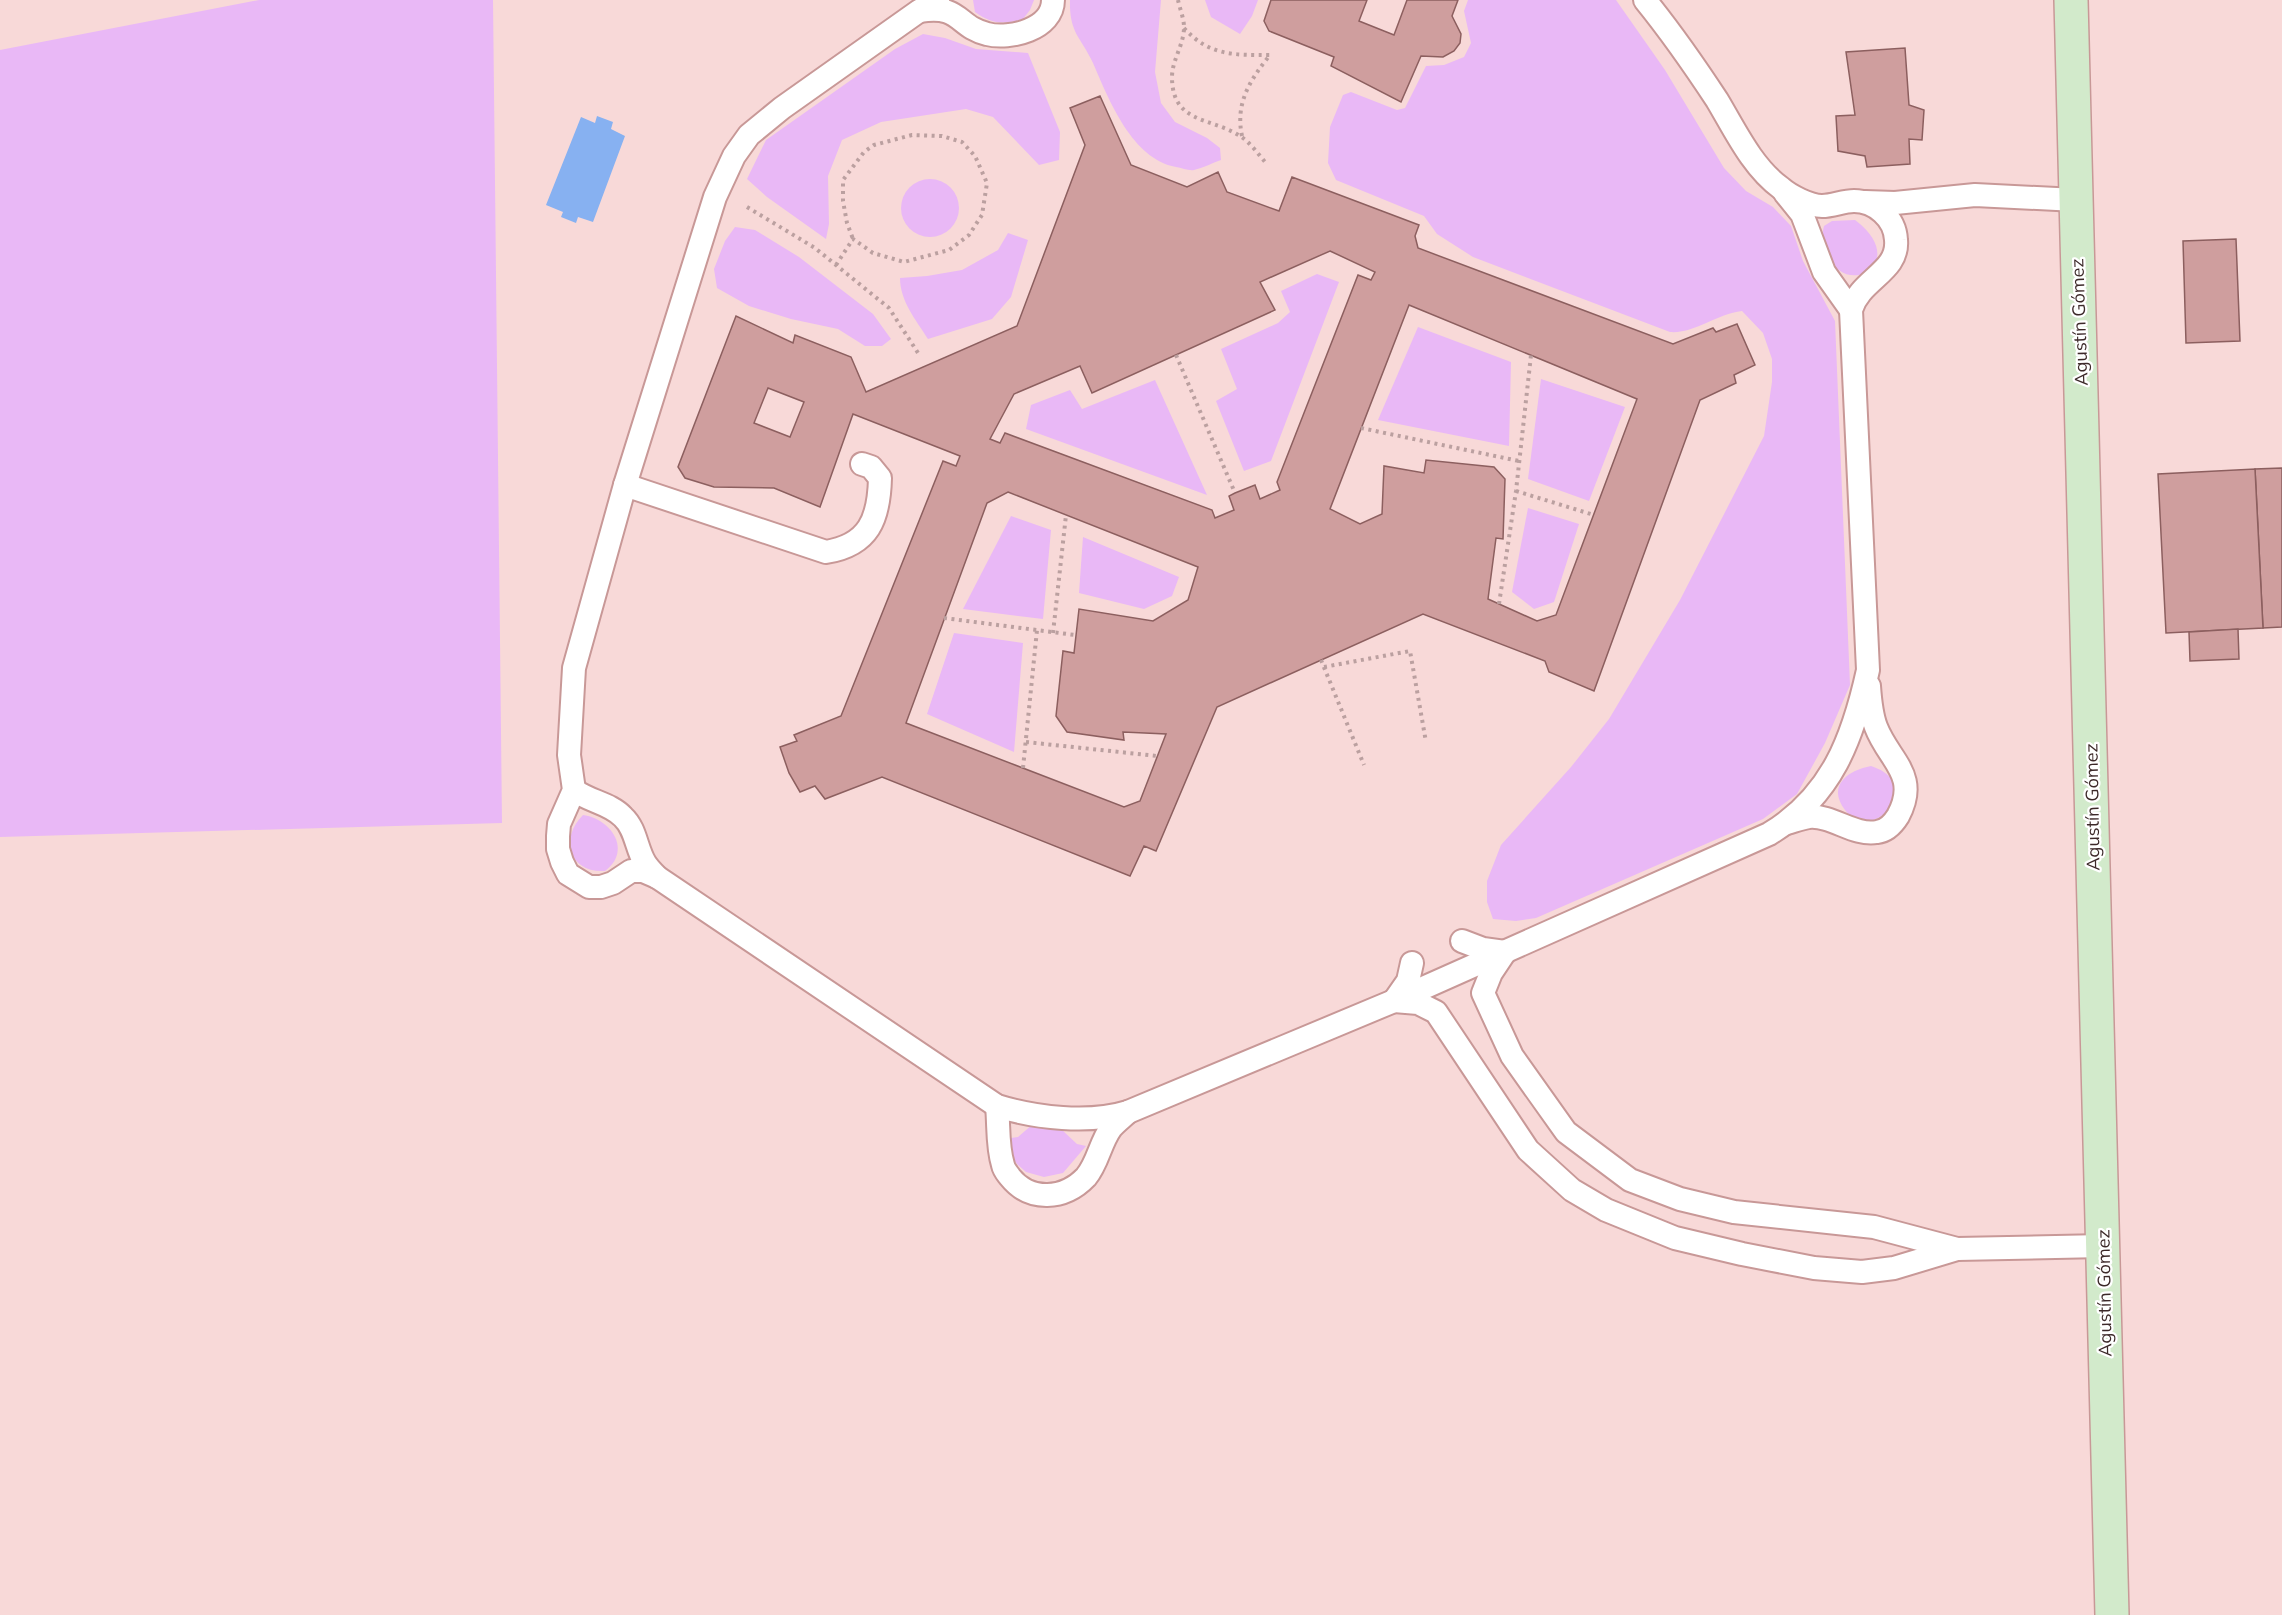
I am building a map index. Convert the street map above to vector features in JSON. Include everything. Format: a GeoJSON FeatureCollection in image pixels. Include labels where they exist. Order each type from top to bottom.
{"type":"FeatureCollection","features":[{"type":"Feature","properties":{"kind":"main road","name":"Agustín Gómez"},"geometry":{"type":"LineString","coordinates":[[2071,0],[2112,1615]]}},
{"type":"Feature","properties":{"kind":"lane"},"geometry":{"type":"LineString","coordinates":[[1053,0],[1053,6],[1045,20],[1030,30],[1007,35],[986,34],[958,9],[950,12],[928,5],[782,108],[749,135],[734,156],[715,196],[625,485],[574,668],[569,755],[574,790],[559,824],[558,837],[560,856],[568,874],[589,887],[607,885],[631,871],[643,871],[657,878],[997,1106],[1024,1114],[1108,1118],[1128,1112],[1394,1001],[1769,834],[1804,808],[1845,748],[1855,725],[1869,670]]}},
{"type":"Feature","properties":{"kind":"lane"},"geometry":{"type":"LineString","coordinates":[[1645,0],[1683,47],[1761,170],[1782,189],[1802,214],[1824,272],[1851,310]]}},
{"type":"Feature","properties":{"kind":"lane"},"geometry":{"type":"LineString","coordinates":[[1782,189],[1808,203],[1821,206],[1851,200],[1895,203],[1976,195],[2076,200]]}},
{"type":"Feature","properties":{"kind":"lane"},"geometry":{"type":"LineString","coordinates":[[1786,823],[1810,817],[1828,820],[1862,832],[1878,832],[1893,824],[1902,808],[1905,791],[1904,774],[1882,742],[1870,707],[1851,310],[1859,291],[1891,262],[1899,221],[1904,211],[1923,199]]}},
{"type":"Feature","properties":{"kind":"lane"},"geometry":{"type":"LineString","coordinates":[[1864,201],[1883,211],[1896,240]]}},
{"type":"Feature","properties":{"kind":"lane"},"geometry":{"type":"LineString","coordinates":[[625,485],[826,552],[849,547],[858,540],[871,524],[878,509],[880,478],[871,467],[862,464]]}},
{"type":"Feature","properties":{"kind":"lane"},"geometry":{"type":"LineString","coordinates":[[574,790],[593,802],[611,807],[624,818],[632,830],[645,862],[657,878]]}},
{"type":"Feature","properties":{"kind":"lane"},"geometry":{"type":"LineString","coordinates":[[1462,941],[1483,949],[1505,952]]}},
{"type":"Feature","properties":{"kind":"lane"},"geometry":{"type":"LineString","coordinates":[[1505,952],[1491,973],[1483,993],[1512,1056],[1566,1132],[1630,1180],[1680,1199],[1734,1212],[1874,1227],[1957,1249]]}},
{"type":"Feature","properties":{"kind":"lane"},"geometry":{"type":"LineString","coordinates":[[1394,1001],[1408,981],[1412,963]]}},
{"type":"Feature","properties":{"kind":"lane"},"geometry":{"type":"LineString","coordinates":[[1394,1001],[1418,1003],[1436,1012],[1528,1150],[1572,1190],[1606,1210],[1675,1238],[1814,1268],[1862,1272],[1894,1268],[1957,1249],[2103,1246]]}},
{"type":"Feature","properties":{"kind":"lane"},"geometry":{"type":"LineString","coordinates":[[997,1106],[998,1143],[1004,1168],[1017,1186],[1033,1195],[1051,1195],[1071,1190],[1086,1176],[1096,1161],[1112,1127],[1128,1112]]}},
{"type":"Feature","properties":{"kind":"path"},"geometry":{"type":"LineString","coordinates":[[1178,0],[1184,28],[1172,75],[1173,92],[1182,109],[1197,120],[1228,129],[1242,137],[1266,163]]}},
{"type":"Feature","properties":{"kind":"path"},"geometry":{"type":"LineString","coordinates":[[1184,28],[1195,40],[1216,51],[1270,55],[1255,73],[1245,91],[1239,116],[1242,137]]}},
{"type":"Feature","properties":{"kind":"path"},"geometry":{"type":"LineString","coordinates":[[912,135],[942,136],[962,142],[975,156],[987,183],[982,215],[969,235],[949,250],[904,262],[873,253],[853,239],[843,201],[843,180],[859,158],[874,145],[912,135]]}},
{"type":"Feature","properties":{"kind":"path"},"geometry":{"type":"LineString","coordinates":[[715,196],[749,208],[815,248],[890,308],[920,356]]}},
{"type":"Feature","properties":{"kind":"path"},"geometry":{"type":"LineString","coordinates":[[836,266],[853,239]]}},
{"type":"Feature","properties":{"kind":"path"},"geometry":{"type":"LineString","coordinates":[[1176,355],[1236,493]]}},
{"type":"Feature","properties":{"kind":"path"},"geometry":{"type":"LineString","coordinates":[[1499,604],[1520,461],[1531,355]]}},
{"type":"Feature","properties":{"kind":"path"},"geometry":{"type":"LineString","coordinates":[[1361,428],[1520,461]]}},
{"type":"Feature","properties":{"kind":"path"},"geometry":{"type":"LineString","coordinates":[[1516,491],[1594,515]]}},
{"type":"Feature","properties":{"kind":"path"},"geometry":{"type":"LineString","coordinates":[[1053,633],[1066,515]]}},
{"type":"Feature","properties":{"kind":"path"},"geometry":{"type":"LineString","coordinates":[[944,618],[1075,635]]}},
{"type":"Feature","properties":{"kind":"path"},"geometry":{"type":"LineString","coordinates":[[1023,768],[1037,630]]}},
{"type":"Feature","properties":{"kind":"path"},"geometry":{"type":"LineString","coordinates":[[1324,667],[1410,651],[1426,742]]}},
{"type":"Feature","properties":{"kind":"path"},"geometry":{"type":"LineString","coordinates":[[1321,660],[1364,765]]}},
{"type":"Feature","properties":{"kind":"path"},"geometry":{"type":"LineString","coordinates":[[1026,742],[1157,756]]}},
{"type":"Feature","properties":{"kind":"shaded area"},"geometry":{"type":"Polygon","coordinates":[[[259,0],[493,0],[502,823],[0,837],[0,50],[259,0]]]}},
{"type":"Feature","properties":{"kind":"shaded area"},"geometry":{"type":"Polygon","coordinates":[[[973,0],[1034,0],[1023,19],[1004,23],[992,21],[975,12],[973,0]]]}},
{"type":"Feature","properties":{"kind":"shaded area"},"geometry":{"type":"Polygon","coordinates":[[[1070,0],[1161,0],[1155,72],[1161,103],[1175,122],[1207,138],[1220,148],[1221,160],[1194,170],[1160,162],[1147,153],[1124,126],[1115,110],[1074,28],[1071,20],[1070,0]]]}},
{"type":"Feature","properties":{"kind":"shaded area"},"geometry":{"type":"Polygon","coordinates":[[[1205,0],[1258,0],[1252,16],[1240,34],[1211,17],[1205,0]]]}},
{"type":"Feature","properties":{"kind":"shaded area"},"geometry":{"type":"Polygon","coordinates":[[[1468,0],[1616,0],[1665,70],[1724,168],[1746,191],[1773,207],[1791,226],[1803,261],[1835,321],[1850,685],[1825,743],[1797,794],[1763,819],[1536,918],[1516,921],[1493,919],[1487,902],[1487,881],[1501,845],[1571,767],[1609,719],[1680,600],[1764,436],[1772,382],[1772,359],[1763,333],[1742,311],[1688,330],[1670,332],[1473,257],[1437,234],[1424,216],[1336,180],[1328,163],[1330,127],[1343,95],[1351,92],[1397,110],[1405,108],[1426,66],[1444,65],[1464,57],[1471,43],[1464,11],[1468,0]]]}},
{"type":"Feature","properties":{"kind":"shaded area"},"geometry":{"type":"Polygon","coordinates":[[[923,34],[945,38],[976,49],[1028,53],[1060,132],[1059,160],[1039,165],[993,117],[966,109],[881,122],[842,140],[828,176],[829,224],[826,239],[767,197],[747,179],[766,140],[895,49],[923,34]]]}},
{"type":"Feature","properties":{"kind":"shaded area"},"geometry":{"type":"Polygon","coordinates":[[[930,179],[946,184],[954,192],[959,208],[954,224],[946,232],[930,237],[914,232],[906,224],[901,208],[906,192],[914,184],[930,179]]]}},
{"type":"Feature","properties":{"kind":"shaded area"},"geometry":{"type":"Polygon","coordinates":[[[1855,220],[1871,236],[1877,250],[1876,262],[1869,271],[1858,275],[1847,274],[1835,267],[1827,253],[1823,236],[1824,226],[1832,221],[1855,220]]]}},
{"type":"Feature","properties":{"kind":"shaded area"},"geometry":{"type":"Polygon","coordinates":[[[735,227],[755,230],[799,257],[873,314],[891,339],[882,346],[865,346],[838,329],[791,319],[749,306],[717,288],[714,269],[725,241],[735,227]]]}},
{"type":"Feature","properties":{"kind":"shaded area"},"geometry":{"type":"Polygon","coordinates":[[[1008,233],[1028,240],[1011,297],[992,319],[928,339],[906,302],[900,278],[962,270],[998,250],[1008,233]]]}},
{"type":"Feature","properties":{"kind":"shaded area"},"geometry":{"type":"Polygon","coordinates":[[[1317,274],[1339,282],[1271,461],[1244,471],[1216,401],[1237,389],[1221,349],[1278,323],[1290,312],[1281,291],[1317,274]]]}},
{"type":"Feature","properties":{"kind":"shaded area"},"geometry":{"type":"Polygon","coordinates":[[[1418,327],[1511,362],[1509,446],[1378,420],[1418,327]]]}},
{"type":"Feature","properties":{"kind":"shaded area"},"geometry":{"type":"Polygon","coordinates":[[[1541,379],[1625,407],[1589,501],[1528,479],[1541,379]]]}},
{"type":"Feature","properties":{"kind":"shaded area"},"geometry":{"type":"Polygon","coordinates":[[[1155,380],[1207,495],[1026,429],[1031,405],[1070,390],[1082,409],[1155,380]]]}},
{"type":"Feature","properties":{"kind":"shaded area"},"geometry":{"type":"Polygon","coordinates":[[[1528,508],[1579,524],[1554,602],[1534,609],[1512,592],[1528,508]]]}},
{"type":"Feature","properties":{"kind":"shaded area"},"geometry":{"type":"Polygon","coordinates":[[[1011,516],[1051,530],[1043,619],[963,609],[1011,516]]]}},
{"type":"Feature","properties":{"kind":"shaded area"},"geometry":{"type":"Polygon","coordinates":[[[1083,537],[1179,577],[1172,596],[1144,609],[1079,593],[1083,537]]]}},
{"type":"Feature","properties":{"kind":"shaded area"},"geometry":{"type":"Polygon","coordinates":[[[954,633],[1023,643],[1014,752],[927,714],[954,633]]]}},
{"type":"Feature","properties":{"kind":"shaded area"},"geometry":{"type":"Polygon","coordinates":[[[1871,766],[1887,775],[1894,786],[1895,797],[1880,817],[1869,821],[1856,819],[1845,810],[1840,801],[1839,786],[1848,775],[1871,766]]]}},
{"type":"Feature","properties":{"kind":"shaded area"},"geometry":{"type":"Polygon","coordinates":[[[583,815],[602,823],[615,837],[618,846],[617,854],[613,863],[605,871],[583,866],[571,853],[571,834],[583,815]]]}},
{"type":"Feature","properties":{"kind":"shaded area"},"geometry":{"type":"Polygon","coordinates":[[[1033,1124],[1061,1129],[1077,1144],[1086,1146],[1063,1173],[1044,1177],[1026,1172],[1010,1154],[1008,1141],[1018,1137],[1033,1124]]]}},
{"type":"Feature","properties":{"kind":"water"},"geometry":{"type":"Polygon","coordinates":[[[597,116],[613,122],[611,129],[625,136],[593,222],[578,217],[576,223],[561,217],[563,212],[546,205],[581,117],[595,123],[597,116]]]}},
{"type":"Feature","properties":{"kind":"building"},"geometry":{"type":"Polygon","coordinates":[[[1271,0],[1367,0],[1359,21],[1394,35],[1407,0],[1458,0],[1452,16],[1461,34],[1460,43],[1454,51],[1443,57],[1421,56],[1401,102],[1331,66],[1334,57],[1269,31],[1264,21],[1271,0]]]}},
{"type":"Feature","properties":{"kind":"building"},"geometry":{"type":"Polygon","coordinates":[[[1905,48],[1909,105],[1924,110],[1922,140],[1909,139],[1910,164],[1867,167],[1865,156],[1838,151],[1836,116],[1855,115],[1846,52],[1905,48]]]}},
{"type":"Feature","properties":{"kind":"building"},"geometry":{"type":"Polygon","coordinates":[[[1100,96],[1131,165],[1187,187],[1218,172],[1227,192],[1279,211],[1292,177],[1419,225],[1415,236],[1418,248],[1673,344],[1713,328],[1716,332],[1737,324],[1755,365],[1734,375],[1736,383],[1700,400],[1594,691],[1549,672],[1545,661],[1423,614],[1217,707],[1156,851],[1144,846],[1130,876],[882,777],[825,799],[815,786],[800,792],[789,773],[780,747],[797,741],[794,735],[841,716],[943,461],[956,466],[960,456],[853,414],[820,507],[774,488],[714,487],[685,478],[678,467],[736,316],[793,343],[795,335],[851,357],[866,392],[1017,326],[1085,145],[1070,108],[1100,96]],[[1330,251],[1260,282],[1275,310],[1092,393],[1080,366],[1014,394],[990,439],[1000,443],[1005,433],[1212,510],[1215,518],[1234,510],[1229,496],[1235,493],[1255,485],[1260,499],[1280,490],[1277,482],[1358,275],[1371,280],[1375,272],[1330,251]],[[1409,305],[1330,509],[1360,524],[1382,514],[1384,466],[1424,473],[1426,460],[1494,467],[1505,479],[1503,539],[1496,538],[1488,599],[1537,621],[1556,615],[1637,399],[1409,305]],[[768,388],[754,423],[790,437],[804,402],[768,388]],[[1008,492],[987,503],[906,723],[1124,807],[1140,801],[1166,734],[1123,732],[1124,740],[1067,732],[1056,716],[1063,651],[1074,653],[1079,609],[1153,621],[1188,600],[1198,567],[1008,492]]]}},
{"type":"Feature","properties":{"kind":"building"},"geometry":{"type":"Polygon","coordinates":[[[2236,239],[2240,341],[2186,343],[2183,241],[2236,239]]]}},
{"type":"Feature","properties":{"kind":"building"},"geometry":{"type":"Polygon","coordinates":[[[2282,468],[2282,627],[2263,628],[2255,469],[2282,468]]]}},
{"type":"Feature","properties":{"kind":"building"},"geometry":{"type":"Polygon","coordinates":[[[2255,469],[2263,628],[2166,633],[2158,474],[2255,469]]]}},
{"type":"Feature","properties":{"kind":"building"},"geometry":{"type":"Polygon","coordinates":[[[2238,629],[2239,659],[2190,661],[2189,632],[2238,629]]]}}]}
